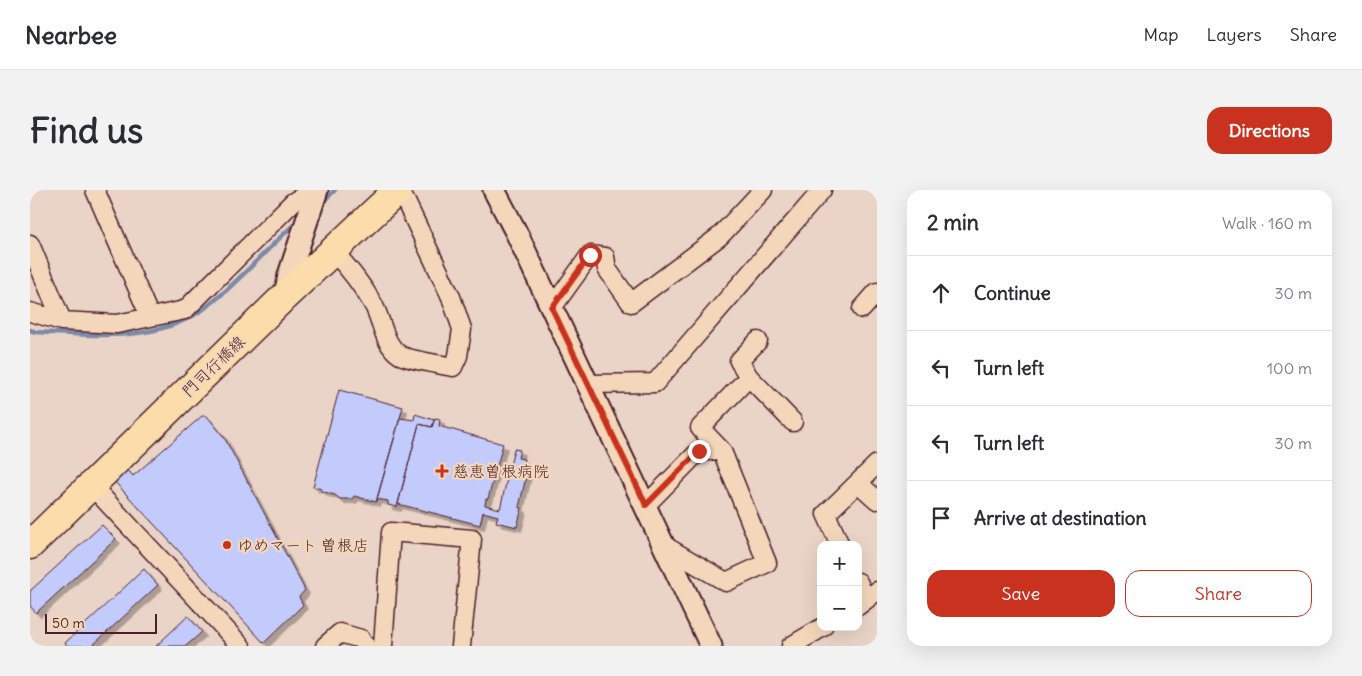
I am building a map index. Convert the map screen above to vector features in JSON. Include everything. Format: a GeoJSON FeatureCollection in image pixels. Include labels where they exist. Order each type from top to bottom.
{"type":"FeatureCollection","features":[{"type":"Feature","properties":{"kind":"main road","name":"門司行橋線"},"geometry":{"type":"LineString","coordinates":[[30,545],[285,296],[398,190]]}},
{"type":"Feature","properties":{"kind":"street"},"geometry":{"type":"LineString","coordinates":[[95,190],[150,317]]}},
{"type":"Feature","properties":{"kind":"street"},"geometry":{"type":"LineString","coordinates":[[333,251],[367,294],[390,344],[400,355],[453,366],[458,356],[462,329],[451,298],[406,202],[398,190]]}},
{"type":"Feature","properties":{"kind":"street"},"geometry":{"type":"LineString","coordinates":[[494,190],[517,234],[646,505],[711,646]]}},
{"type":"Feature","properties":{"kind":"street"},"geometry":{"type":"LineString","coordinates":[[552,308],[590,255],[605,257],[607,269],[631,303],[720,236],[762,190]]}},
{"type":"Feature","properties":{"kind":"street"},"geometry":{"type":"LineString","coordinates":[[588,384],[655,383],[822,190]]}},
{"type":"Feature","properties":{"kind":"street"},"geometry":{"type":"LineString","coordinates":[[30,312],[62,321],[117,324],[185,310],[294,202],[315,192]]}},
{"type":"Feature","properties":{"kind":"street"},"geometry":{"type":"LineString","coordinates":[[285,296],[289,275],[315,192]]}},
{"type":"Feature","properties":{"kind":"street"},"geometry":{"type":"LineString","coordinates":[[30,244],[62,321]]}},
{"type":"Feature","properties":{"kind":"street"},"geometry":{"type":"LineString","coordinates":[[862,309],[877,292]]}},
{"type":"Feature","properties":{"kind":"street"},"geometry":{"type":"LineString","coordinates":[[758,341],[739,361],[749,377],[792,422]]}},
{"type":"Feature","properties":{"kind":"street"},"geometry":{"type":"LineString","coordinates":[[664,546],[726,582],[768,563],[722,451],[700,428],[749,377]]}},
{"type":"Feature","properties":{"kind":"street"},"geometry":{"type":"LineString","coordinates":[[646,505],[699,451],[722,451]]}},
{"type":"Feature","properties":{"kind":"street"},"geometry":{"type":"LineString","coordinates":[[838,541],[826,514],[877,464]]}},
{"type":"Feature","properties":{"kind":"street"},"geometry":{"type":"LineString","coordinates":[[858,483],[877,500]]}},
{"type":"Feature","properties":{"kind":"street"},"geometry":{"type":"LineString","coordinates":[[91,486],[241,646]]}},
{"type":"Feature","properties":{"kind":"street"},"geometry":{"type":"LineString","coordinates":[[382,646],[391,532],[472,539],[461,646]]}},
{"type":"Feature","properties":{"kind":"street"},"geometry":{"type":"LineString","coordinates":[[860,586],[867,599]]}},
{"type":"Feature","properties":{"kind":"street"},"geometry":{"type":"LineString","coordinates":[[791,646],[817,631]]}},
{"type":"Feature","properties":{"kind":"street"},"geometry":{"type":"LineString","coordinates":[[325,646],[340,633],[361,639],[366,646]]}},
{"type":"Feature","properties":{"kind":"building"},"geometry":{"type":"Polygon","coordinates":[[[339,390],[403,407],[376,502],[354,496],[352,499],[340,499],[335,495],[321,491],[322,489],[313,487],[339,390]]]}},
{"type":"Feature","properties":{"kind":"building"},"geometry":{"type":"Polygon","coordinates":[[[415,414],[434,420],[432,427],[419,424],[397,507],[388,505],[388,501],[377,499],[400,418],[414,420],[415,414]]]}},
{"type":"Feature","properties":{"kind":"building","name":"ゆめマート 曽根店"},"geometry":{"type":"Polygon","coordinates":[[[202,416],[207,416],[224,437],[305,590],[299,597],[303,605],[264,643],[114,481],[128,470],[133,476],[202,416]]]}},
{"type":"Feature","properties":{"kind":"building"},"geometry":{"type":"Polygon","coordinates":[[[435,418],[440,419],[439,426],[503,444],[485,505],[500,509],[514,449],[520,450],[518,458],[524,459],[521,472],[527,473],[519,507],[522,508],[517,527],[496,522],[498,516],[483,512],[480,525],[398,504],[419,424],[432,427],[435,418]]]}},
{"type":"Feature","properties":{"kind":"building"},"geometry":{"type":"Polygon","coordinates":[[[102,525],[116,539],[36,613],[30,606],[30,591],[102,525]]]}},
{"type":"Feature","properties":{"kind":"building"},"geometry":{"type":"Polygon","coordinates":[[[144,569],[158,585],[92,646],[68,646],[65,643],[144,569]]]}},
{"type":"Feature","properties":{"kind":"building"},"geometry":{"type":"Polygon","coordinates":[[[188,616],[202,632],[186,646],[156,646],[188,616]]]}},
{"type":"Feature","properties":{"kind":"waterway"},"geometry":{"type":"LineString","coordinates":[[320,205],[335,190]]}},
{"type":"Feature","properties":{"kind":"waterway"},"geometry":{"type":"LineString","coordinates":[[30,330],[36,332],[103,335],[126,334],[169,326],[190,317],[209,305],[298,221]]}},
{"type":"Feature","properties":{"kind":"place","name":"慈恵曽根病院"},"geometry":{"type":"Point","coordinates":[442,471]}},
{"type":"Feature","properties":{"kind":"place","name":"ゆめマート 曽根店"},"geometry":{"type":"Point","coordinates":[227,545]}},
{"type":"Feature","properties":{"kind":"route"},"geometry":{"type":"LineString","coordinates":[[590,255],[552,308],[646,505],[699,451]]}}]}
